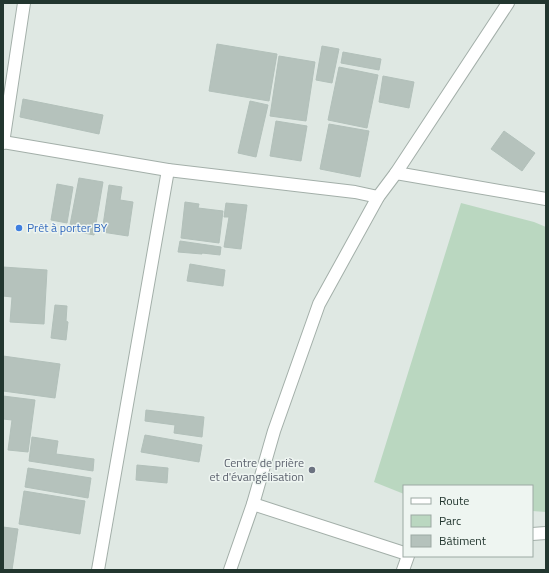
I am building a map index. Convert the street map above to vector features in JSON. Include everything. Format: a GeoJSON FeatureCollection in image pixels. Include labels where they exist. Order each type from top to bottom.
{"type":"FeatureCollection","features":[{"type":"Feature","properties":{"kind":"street"},"geometry":{"type":"LineString","coordinates":[[24,3],[3,143],[168,170],[355,192],[378,197]]}},
{"type":"Feature","properties":{"kind":"street"},"geometry":{"type":"LineString","coordinates":[[230,570],[253,504],[274,431],[318,304],[378,197],[396,173],[508,3]]}},
{"type":"Feature","properties":{"kind":"street"},"geometry":{"type":"LineString","coordinates":[[98,570],[168,170]]}},
{"type":"Feature","properties":{"kind":"street"},"geometry":{"type":"LineString","coordinates":[[396,173],[546,199]]}},
{"type":"Feature","properties":{"kind":"street"},"geometry":{"type":"LineString","coordinates":[[253,504],[403,553]]}},
{"type":"Feature","properties":{"kind":"street"},"geometry":{"type":"LineString","coordinates":[[533,534],[546,533]]}},
{"type":"Feature","properties":{"kind":"street"},"geometry":{"type":"LineString","coordinates":[[403,570],[408,557]]}},
{"type":"Feature","properties":{"kind":"green space"},"geometry":{"type":"Polygon","coordinates":[[[461,203],[534,222],[546,227],[546,512],[533,511],[533,485],[403,485],[403,494],[374,482],[461,203]]]}},
{"type":"Feature","properties":{"kind":"building"},"geometry":{"type":"Polygon","coordinates":[[[217,44],[277,54],[269,101],[209,91],[217,44]]]}},
{"type":"Feature","properties":{"kind":"building"},"geometry":{"type":"Polygon","coordinates":[[[322,46],[339,49],[332,83],[316,80],[322,46]]]}},
{"type":"Feature","properties":{"kind":"building"},"geometry":{"type":"Polygon","coordinates":[[[343,52],[381,59],[379,70],[341,63],[343,52]]]}},
{"type":"Feature","properties":{"kind":"building"},"geometry":{"type":"Polygon","coordinates":[[[279,56],[315,62],[306,121],[270,116],[279,56]]]}},
{"type":"Feature","properties":{"kind":"building"},"geometry":{"type":"Polygon","coordinates":[[[339,67],[378,75],[367,128],[328,120],[339,67]]]}},
{"type":"Feature","properties":{"kind":"building"},"geometry":{"type":"Polygon","coordinates":[[[383,76],[414,82],[409,108],[379,102],[383,76]]]}},
{"type":"Feature","properties":{"kind":"building"},"geometry":{"type":"Polygon","coordinates":[[[23,99],[103,115],[99,134],[20,117],[23,99]]]}},
{"type":"Feature","properties":{"kind":"building"},"geometry":{"type":"Polygon","coordinates":[[[250,101],[268,105],[256,157],[238,153],[250,101]]]}},
{"type":"Feature","properties":{"kind":"building"},"geometry":{"type":"Polygon","coordinates":[[[276,121],[307,126],[301,161],[270,156],[276,121]]]}},
{"type":"Feature","properties":{"kind":"building"},"geometry":{"type":"Polygon","coordinates":[[[329,124],[369,131],[360,177],[320,169],[329,124]]]}},
{"type":"Feature","properties":{"kind":"building"},"geometry":{"type":"Polygon","coordinates":[[[504,131],[535,153],[522,171],[491,149],[504,131]]]}},
{"type":"Feature","properties":{"kind":"building"},"geometry":{"type":"Polygon","coordinates":[[[79,178],[103,182],[94,235],[69,230],[79,178]]]}},
{"type":"Feature","properties":{"kind":"building"},"geometry":{"type":"Polygon","coordinates":[[[57,184],[73,187],[67,223],[51,220],[57,184]]]}},
{"type":"Feature","properties":{"kind":"building"},"geometry":{"type":"Polygon","coordinates":[[[109,185],[122,187],[120,200],[133,202],[128,236],[102,232],[109,185]]]}},
{"type":"Feature","properties":{"kind":"building"},"geometry":{"type":"Polygon","coordinates":[[[185,202],[199,204],[198,208],[223,211],[219,243],[181,238],[185,202]]]}},
{"type":"Feature","properties":{"kind":"building"},"geometry":{"type":"Polygon","coordinates":[[[226,203],[247,205],[241,249],[224,247],[229,217],[224,217],[226,203]]]}},
{"type":"Feature","properties":{"kind":"building"},"geometry":{"type":"Polygon","coordinates":[[[180,241],[221,247],[220,255],[178,252],[180,241]]]}},
{"type":"Feature","properties":{"kind":"building"},"geometry":{"type":"Polygon","coordinates":[[[190,264],[225,270],[223,286],[187,281],[190,264]]]}},
{"type":"Feature","properties":{"kind":"building"},"geometry":{"type":"Polygon","coordinates":[[[3,267],[47,270],[44,324],[10,322],[12,297],[3,296],[3,267]]]}},
{"type":"Feature","properties":{"kind":"building"},"geometry":{"type":"Polygon","coordinates":[[[55,305],[67,306],[66,321],[68,322],[66,340],[51,338],[55,305]]]}},
{"type":"Feature","properties":{"kind":"building"},"geometry":{"type":"Polygon","coordinates":[[[3,356],[60,364],[55,398],[3,391],[3,356]]]}},
{"type":"Feature","properties":{"kind":"building"},"geometry":{"type":"Polygon","coordinates":[[[3,396],[35,400],[28,452],[8,450],[12,420],[3,419],[3,396]]]}},
{"type":"Feature","properties":{"kind":"building"},"geometry":{"type":"Polygon","coordinates":[[[146,410],[204,417],[202,437],[174,433],[175,425],[145,421],[146,410]]]}},
{"type":"Feature","properties":{"kind":"building"},"geometry":{"type":"Polygon","coordinates":[[[145,435],[202,445],[199,462],[141,452],[145,435]]]}},
{"type":"Feature","properties":{"kind":"building"},"geometry":{"type":"Polygon","coordinates":[[[32,437],[58,441],[56,454],[94,459],[93,471],[29,461],[32,437]]]}},
{"type":"Feature","properties":{"kind":"building"},"geometry":{"type":"Polygon","coordinates":[[[137,465],[168,468],[167,483],[136,480],[137,465]]]}},
{"type":"Feature","properties":{"kind":"building"},"geometry":{"type":"Polygon","coordinates":[[[28,468],[91,478],[88,498],[25,487],[28,468]]]}},
{"type":"Feature","properties":{"kind":"building"},"geometry":{"type":"Polygon","coordinates":[[[24,491],[85,501],[80,534],[19,524],[24,491]]]}},
{"type":"Feature","properties":{"kind":"building"},"geometry":{"type":"Polygon","coordinates":[[[3,527],[18,529],[12,570],[3,570],[3,527]]]}},
{"type":"Feature","properties":{"kind":"place","name":"Prêt à porter BY"},"geometry":{"type":"Point","coordinates":[19,228]}},
{"type":"Feature","properties":{"kind":"place","name":"Centre de prière et d'évangélisation"},"geometry":{"type":"Point","coordinates":[312,470]}}]}
